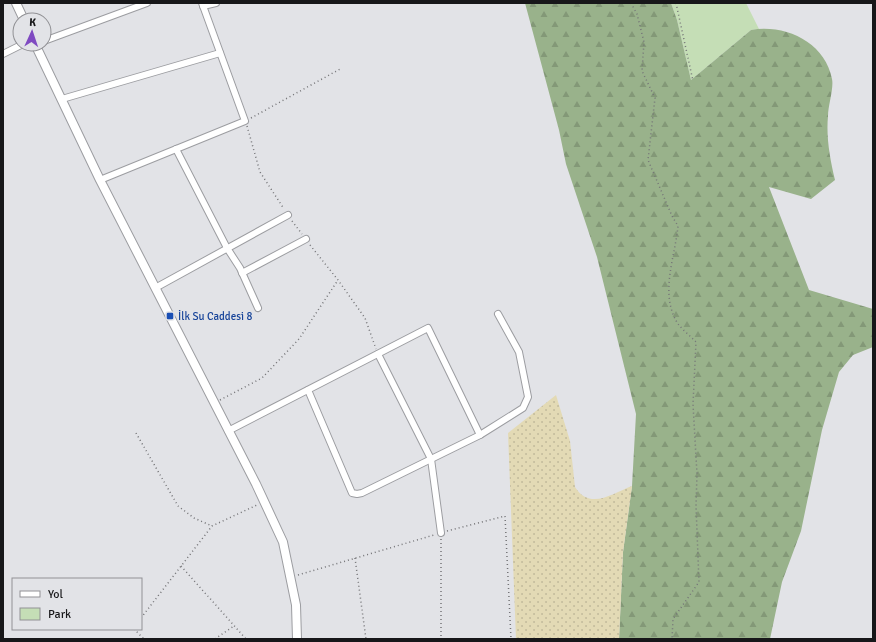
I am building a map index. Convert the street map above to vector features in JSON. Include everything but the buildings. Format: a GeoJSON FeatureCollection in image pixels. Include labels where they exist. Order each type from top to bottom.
{"type":"FeatureCollection","features":[{"type":"Feature","properties":{"kind":"street"},"geometry":{"type":"LineString","coordinates":[[52,38],[147,3]]}},
{"type":"Feature","properties":{"kind":"street"},"geometry":{"type":"LineString","coordinates":[[100,180],[245,121],[203,4],[216,3]]}},
{"type":"Feature","properties":{"kind":"street"},"geometry":{"type":"LineString","coordinates":[[3,54],[12,50]]}},
{"type":"Feature","properties":{"kind":"street"},"geometry":{"type":"LineString","coordinates":[[39,52],[100,180],[157,287],[228,432],[265,502],[282,542],[296,605],[298,639]]}},
{"type":"Feature","properties":{"kind":"street"},"geometry":{"type":"LineString","coordinates":[[62,100],[220,53]]}},
{"type":"Feature","properties":{"kind":"street"},"geometry":{"type":"LineString","coordinates":[[176,149],[227,248],[242,273],[258,308]]}},
{"type":"Feature","properties":{"kind":"street"},"geometry":{"type":"LineString","coordinates":[[157,287],[288,215]]}},
{"type":"Feature","properties":{"kind":"street"},"geometry":{"type":"LineString","coordinates":[[242,273],[306,239]]}},
{"type":"Feature","properties":{"kind":"street"},"geometry":{"type":"LineString","coordinates":[[308,390],[354,494],[362,493],[480,435],[523,408],[528,396],[519,352],[498,314]]}},
{"type":"Feature","properties":{"kind":"street"},"geometry":{"type":"LineString","coordinates":[[228,432],[428,328],[480,435]]}},
{"type":"Feature","properties":{"kind":"street"},"geometry":{"type":"LineString","coordinates":[[378,354],[431,459],[440,533]]}},
{"type":"Feature","properties":{"kind":"path"},"geometry":{"type":"LineString","coordinates":[[631,3],[637,14],[644,42],[642,71],[655,98],[648,160],[678,226],[668,279],[670,302],[678,324],[696,342],[693,404],[697,474],[696,506],[699,582],[673,619],[672,639]]}},
{"type":"Feature","properties":{"kind":"path"},"geometry":{"type":"LineString","coordinates":[[676,3],[693,81]]}},
{"type":"Feature","properties":{"kind":"path"},"geometry":{"type":"LineString","coordinates":[[342,68],[245,121],[260,172],[288,215],[365,318],[378,354]]}},
{"type":"Feature","properties":{"kind":"path"},"geometry":{"type":"LineString","coordinates":[[214,403],[262,378],[298,339],[338,280]]}},
{"type":"Feature","properties":{"kind":"path"},"geometry":{"type":"LineString","coordinates":[[136,433],[178,506],[194,518],[212,526]]}},
{"type":"Feature","properties":{"kind":"path"},"geometry":{"type":"LineString","coordinates":[[142,617],[212,526],[265,502]]}},
{"type":"Feature","properties":{"kind":"path"},"geometry":{"type":"LineString","coordinates":[[290,577],[440,533],[505,516],[511,639]]}},
{"type":"Feature","properties":{"kind":"path"},"geometry":{"type":"LineString","coordinates":[[440,533],[441,639]]}},
{"type":"Feature","properties":{"kind":"path"},"geometry":{"type":"LineString","coordinates":[[355,558],[366,639]]}},
{"type":"Feature","properties":{"kind":"path"},"geometry":{"type":"LineString","coordinates":[[181,566],[246,639]]}},
{"type":"Feature","properties":{"kind":"path"},"geometry":{"type":"LineString","coordinates":[[215,639],[234,626]]}},
{"type":"Feature","properties":{"kind":"path"},"geometry":{"type":"LineString","coordinates":[[135,630],[144,639]]}},
{"type":"Feature","properties":{"kind":"green space"},"geometry":{"type":"Polygon","coordinates":[[[525,3],[671,3],[677,20],[691,80],[751,30],[777,30],[802,38],[821,55],[828,66],[832,79],[832,92],[828,112],[828,140],[835,180],[811,199],[769,187],[809,290],[873,309],[873,347],[853,355],[839,372],[822,430],[801,531],[782,582],[770,639],[619,639],[623,552],[632,486],[636,414],[597,257],[566,164],[559,130],[525,3]]]}},
{"type":"Feature","properties":{"kind":"green space"},"geometry":{"type":"Polygon","coordinates":[[[671,3],[746,3],[759,29],[751,30],[691,80],[677,20],[671,3]]]}},
{"type":"Feature","properties":{"kind":"sand"},"geometry":{"type":"Polygon","coordinates":[[[556,395],[570,441],[575,487],[581,494],[588,498],[595,499],[610,496],[632,486],[623,552],[619,639],[516,639],[508,433],[556,395]]]}},
{"type":"Feature","properties":{"kind":"place","name":"İlk Su Caddesi 8"},"geometry":{"type":"Point","coordinates":[170,316]}}]}
